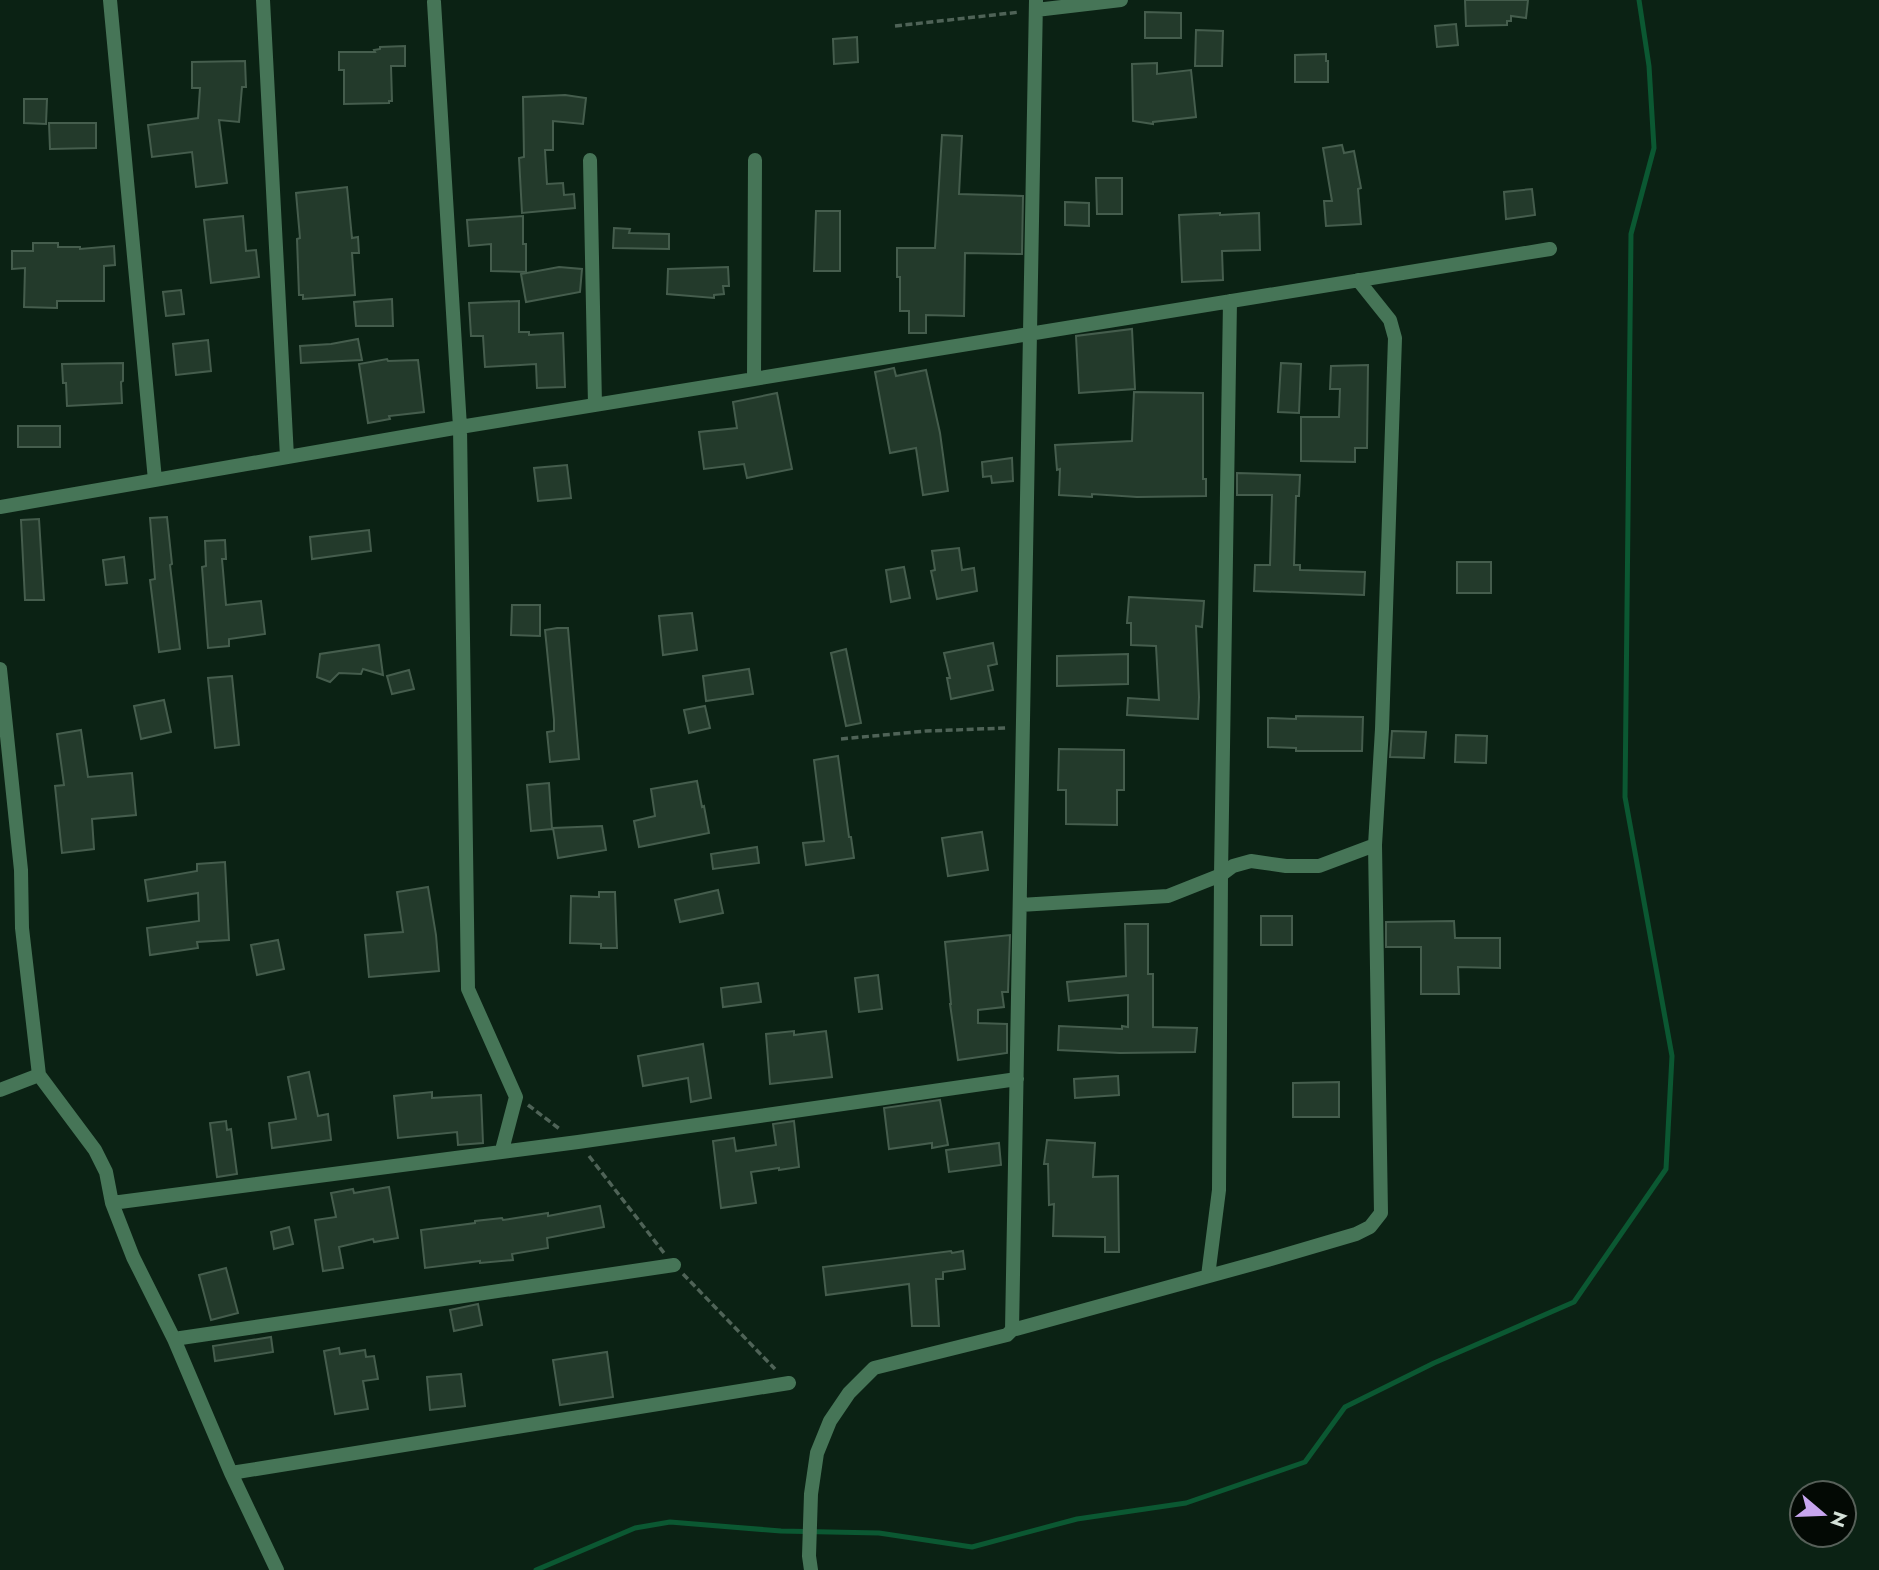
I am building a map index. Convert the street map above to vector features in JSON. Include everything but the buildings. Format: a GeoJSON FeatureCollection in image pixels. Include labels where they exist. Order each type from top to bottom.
{"type":"FeatureCollection","features":[{"type":"Feature","properties":{"kind":"street"},"geometry":{"type":"LineString","coordinates":[[110,0],[155,480]]}},
{"type":"Feature","properties":{"kind":"street"},"geometry":{"type":"LineString","coordinates":[[263,0],[287,457]]}},
{"type":"Feature","properties":{"kind":"street"},"geometry":{"type":"LineString","coordinates":[[1012,1330],[1036,5],[1121,0]]}},
{"type":"Feature","properties":{"kind":"street"},"geometry":{"type":"LineString","coordinates":[[435,2],[460,427],[468,989],[516,1097],[502,1150]]}},
{"type":"Feature","properties":{"kind":"street"},"geometry":{"type":"LineString","coordinates":[[590,160],[596,405]]}},
{"type":"Feature","properties":{"kind":"street"},"geometry":{"type":"LineString","coordinates":[[754,379],[755,160]]}},
{"type":"Feature","properties":{"kind":"street"},"geometry":{"type":"LineString","coordinates":[[0,507],[460,427],[1550,249]]}},
{"type":"Feature","properties":{"kind":"street"},"geometry":{"type":"LineString","coordinates":[[811,1570],[811,1494],[817,1453],[830,1421],[849,1393],[874,1368],[1007,1335],[1012,1330],[1356,1234],[1370,1227],[1381,1213],[1375,845],[1382,729],[1395,338],[1390,320],[1358,280]]}},
{"type":"Feature","properties":{"kind":"street"},"geometry":{"type":"LineString","coordinates":[[1208,1276],[1219,1190],[1230,301]]}},
{"type":"Feature","properties":{"kind":"street"},"geometry":{"type":"LineString","coordinates":[[0,669],[21,870],[22,928],[39,1075],[95,1150],[106,1171],[112,1203],[132,1257],[174,1339],[231,1473],[277,1570]]}},
{"type":"Feature","properties":{"kind":"street"},"geometry":{"type":"LineString","coordinates":[[1020,905],[1168,896],[1221,875],[1233,866],[1251,861],[1286,866],[1319,866],[1375,845]]}},
{"type":"Feature","properties":{"kind":"street"},"geometry":{"type":"LineString","coordinates":[[0,1090],[39,1075]]}},
{"type":"Feature","properties":{"kind":"street"},"geometry":{"type":"LineString","coordinates":[[112,1203],[578,1142],[1017,1079]]}},
{"type":"Feature","properties":{"kind":"street"},"geometry":{"type":"LineString","coordinates":[[174,1339],[674,1265]]}},
{"type":"Feature","properties":{"kind":"street"},"geometry":{"type":"LineString","coordinates":[[231,1473],[789,1383]]}},
{"type":"Feature","properties":{"kind":"path"},"geometry":{"type":"LineString","coordinates":[[895,26],[1036,5]]}},
{"type":"Feature","properties":{"kind":"path"},"geometry":{"type":"LineString","coordinates":[[841,739],[926,731],[1023,728]]}},
{"type":"Feature","properties":{"kind":"path"},"geometry":{"type":"LineString","coordinates":[[516,1097],[578,1142],[674,1265],[789,1383]]}},
{"type":"Feature","properties":{"kind":"waterway"},"geometry":{"type":"LineString","coordinates":[[536,1570],[635,1528],[670,1522],[781,1531],[879,1533],[972,1547],[1077,1519],[1186,1503],[1305,1462],[1345,1407],[1434,1363],[1574,1302],[1666,1169],[1672,1056],[1625,797],[1631,234],[1654,148],[1649,66],[1639,0]]}}]}
